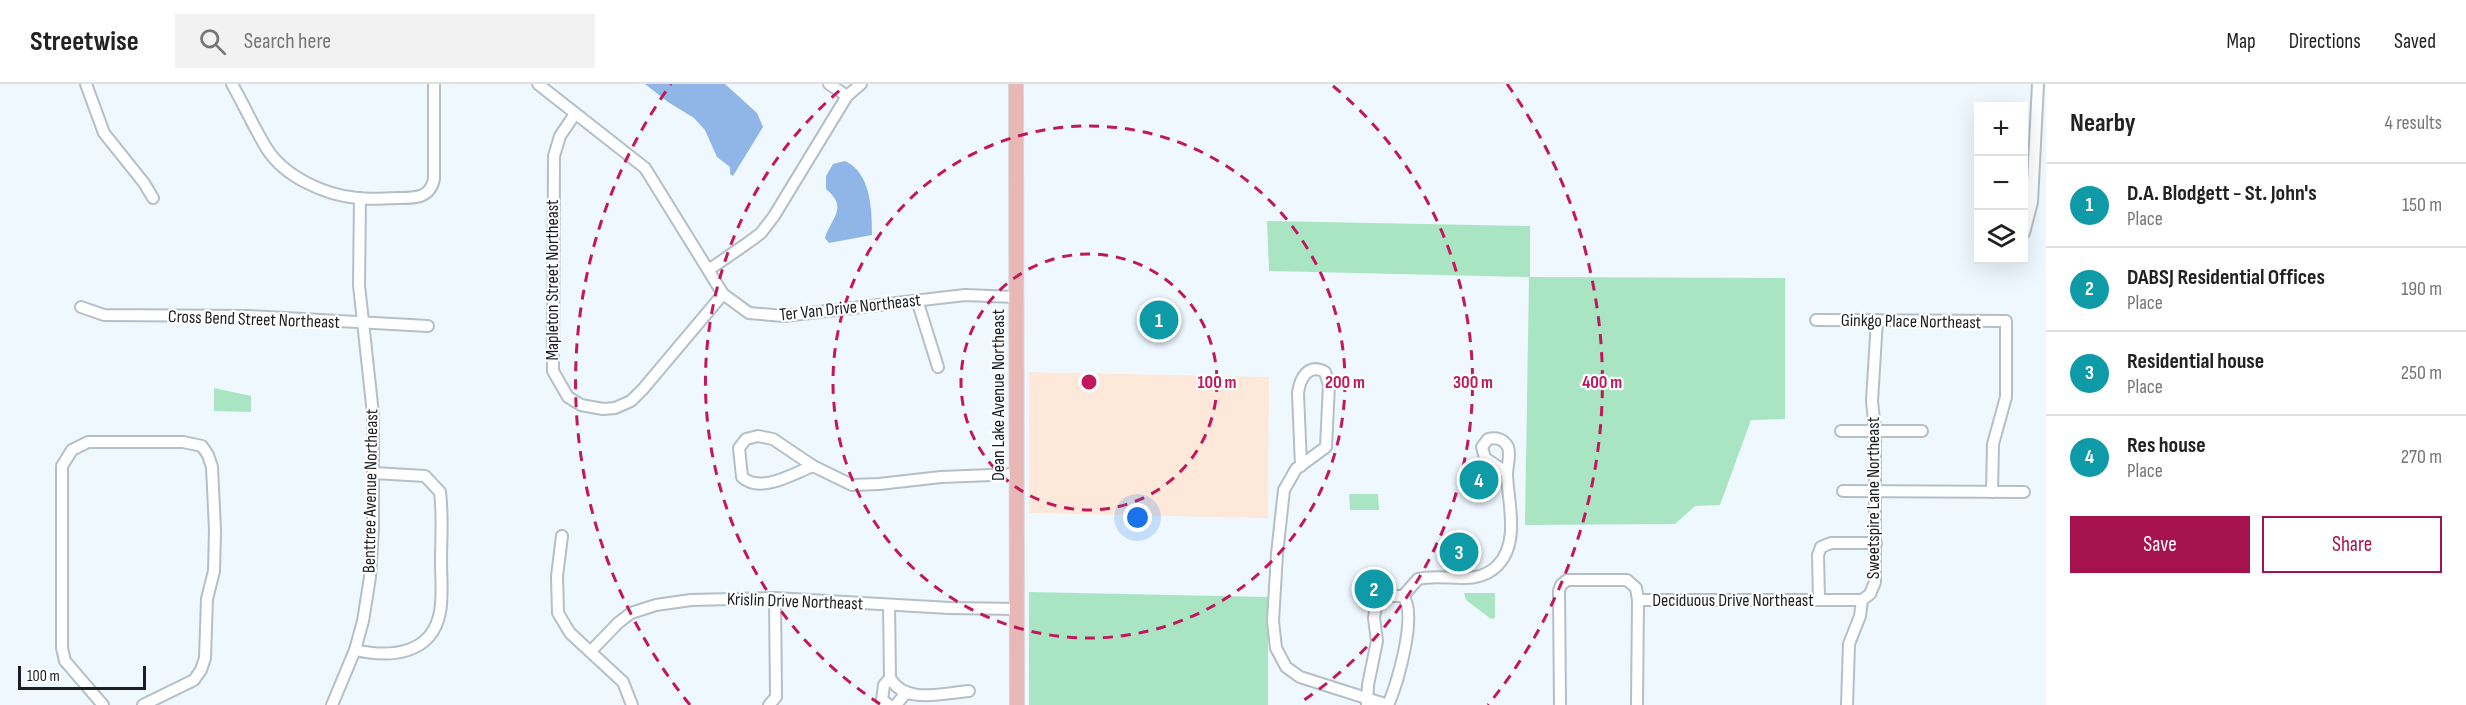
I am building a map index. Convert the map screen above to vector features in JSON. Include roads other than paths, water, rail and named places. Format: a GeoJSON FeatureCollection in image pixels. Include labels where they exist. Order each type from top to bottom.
{"type":"FeatureCollection","features":[{"type":"Feature","properties":{"kind":"main road","name":"Dean Lake Avenue Northeast"},"geometry":{"type":"LineString","coordinates":[[1016,84],[1017,705]]}},
{"type":"Feature","properties":{"kind":"street"},"geometry":{"type":"LineString","coordinates":[[86,84],[104,133],[144,183],[153,198]]}},
{"type":"Feature","properties":{"kind":"street"},"geometry":{"type":"LineString","coordinates":[[232,84],[268,151],[289,172],[312,185],[360,198],[414,198],[424,195],[432,188],[434,179],[434,84]]}},
{"type":"Feature","properties":{"kind":"street","name":"Ter Van Drive Northeast"},"geometry":{"type":"LineString","coordinates":[[538,84],[645,168],[710,269],[723,294],[749,313],[784,316],[965,295],[1015,297]]}},
{"type":"Feature","properties":{"kind":"street"},"geometry":{"type":"LineString","coordinates":[[830,84],[847,96]]}},
{"type":"Feature","properties":{"kind":"street"},"geometry":{"type":"LineString","coordinates":[[710,269],[761,233],[774,216],[847,96],[861,84]]}},
{"type":"Feature","properties":{"kind":"street"},"geometry":{"type":"LineString","coordinates":[[2028,224],[2032,202],[2038,84]]}},
{"type":"Feature","properties":{"kind":"street","name":"Mapleton Street Northeast"},"geometry":{"type":"LineString","coordinates":[[575,114],[561,136],[554,156],[553,371],[568,397],[581,405],[603,410],[631,401],[723,294]]}},
{"type":"Feature","properties":{"kind":"street","name":"Benttree Avenue Northeast"},"geometry":{"type":"LineString","coordinates":[[332,705],[355,650],[370,577],[374,473],[373,414],[359,285],[360,198]]}},
{"type":"Feature","properties":{"kind":"street"},"geometry":{"type":"LineString","coordinates":[[917,300],[938,367]]}},
{"type":"Feature","properties":{"kind":"street","name":"Cross Bend Street Northeast"},"geometry":{"type":"LineString","coordinates":[[81,307],[104,315],[248,316],[428,326]]}},
{"type":"Feature","properties":{"kind":"street","name":"Ginkgo Place Northeast"},"geometry":{"type":"LineString","coordinates":[[1816,320],[2006,321],[2006,397],[1993,444],[1992,492]]}},
{"type":"Feature","properties":{"kind":"street","name":"Sweetspire Lane Northeast"},"geometry":{"type":"LineString","coordinates":[[1847,705],[1849,644],[1860,616],[1863,600],[1875,586],[1875,430],[1872,401],[1877,320]]}},
{"type":"Feature","properties":{"kind":"street"},"geometry":{"type":"LineString","coordinates":[[1301,466],[1298,393],[1300,382],[1303,374],[1312,369],[1320,369],[1325,372],[1329,385],[1326,447],[1301,466],[1284,490],[1273,621],[1276,648],[1286,667],[1300,677],[1368,702],[1388,705],[1404,650],[1408,611],[1403,596]]}},
{"type":"Feature","properties":{"kind":"street"},"geometry":{"type":"LineString","coordinates":[[1841,431],[1922,431]]}},
{"type":"Feature","properties":{"kind":"street"},"geometry":{"type":"LineString","coordinates":[[813,466],[767,483],[748,482],[742,477],[739,448],[746,439],[758,436],[773,439],[813,466],[852,485],[941,477],[1016,474]]}},
{"type":"Feature","properties":{"kind":"street"},"geometry":{"type":"LineString","coordinates":[[103,705],[65,661],[62,648],[62,466],[72,450],[88,442],[183,442],[202,446],[212,467],[214,571],[207,599],[205,658],[194,680],[143,705]]}},
{"type":"Feature","properties":{"kind":"street"},"geometry":{"type":"LineString","coordinates":[[355,650],[377,655],[397,654],[414,648],[426,640],[440,614],[440,492],[425,476],[374,473]]}},
{"type":"Feature","properties":{"kind":"street"},"geometry":{"type":"LineString","coordinates":[[1368,702],[1368,685],[1377,641],[1374,618],[1376,606],[1387,596],[1403,596],[1418,579],[1474,577],[1498,565],[1509,542],[1511,507],[1507,473]]}},
{"type":"Feature","properties":{"kind":"street"},"geometry":{"type":"LineString","coordinates":[[1844,491],[2024,492]]}},
{"type":"Feature","properties":{"kind":"street"},"geometry":{"type":"LineString","coordinates":[[562,536],[556,585],[558,613],[570,633],[623,682],[632,705]]}},
{"type":"Feature","properties":{"kind":"street"},"geometry":{"type":"LineString","coordinates":[[1819,600],[1818,555],[1821,547],[1831,543],[1876,543]]}},
{"type":"Feature","properties":{"kind":"street","name":"Deciduous Drive Northeast"},"geometry":{"type":"LineString","coordinates":[[1560,705],[1561,585],[1570,579],[1627,580],[1636,588],[1638,600],[1863,600]]}},
{"type":"Feature","properties":{"kind":"street"},"geometry":{"type":"LineString","coordinates":[[769,705],[776,697],[775,598]]}},
{"type":"Feature","properties":{"kind":"street","name":"Krislin Drive Northeast"},"geometry":{"type":"LineString","coordinates":[[591,651],[618,623],[642,608],[691,600],[775,598],[1016,609]]}},
{"type":"Feature","properties":{"kind":"street"},"geometry":{"type":"LineString","coordinates":[[1637,705],[1638,600]]}},
{"type":"Feature","properties":{"kind":"street"},"geometry":{"type":"LineString","coordinates":[[889,605],[890,678],[882,693],[882,700],[889,705]]}},
{"type":"Feature","properties":{"kind":"street"},"geometry":{"type":"LineString","coordinates":[[890,678],[894,685],[905,694],[969,692]]}},
{"type":"Feature","properties":{"kind":"street"},"geometry":{"type":"LineString","coordinates":[[896,705],[905,694]]}},
{"type":"Feature","properties":{"kind":"water"},"geometry":{"type":"Polygon","coordinates":[[[645,84],[725,84],[757,113],[763,127],[733,176],[730,174],[730,167],[717,157],[705,130],[694,118],[645,84]]]}},
{"type":"Feature","properties":{"kind":"water"},"geometry":{"type":"Polygon","coordinates":[[[845,161],[854,167],[865,183],[870,203],[872,235],[829,243],[825,238],[837,208],[833,196],[826,189],[826,176],[833,164],[845,161]]]}},
{"type":"Feature","properties":{"kind":"place","name":"D.A. Blodgett - St. John's"},"geometry":{"type":"Point","coordinates":[1159,320]}},
{"type":"Feature","properties":{"kind":"place","name":"Res house"},"geometry":{"type":"Point","coordinates":[1479,480]}},
{"type":"Feature","properties":{"kind":"place","name":"Residential house"},"geometry":{"type":"Point","coordinates":[1459,552]}},
{"type":"Feature","properties":{"kind":"place","name":"DABSJ Residential Offices"},"geometry":{"type":"Point","coordinates":[1374,589]}}]}
